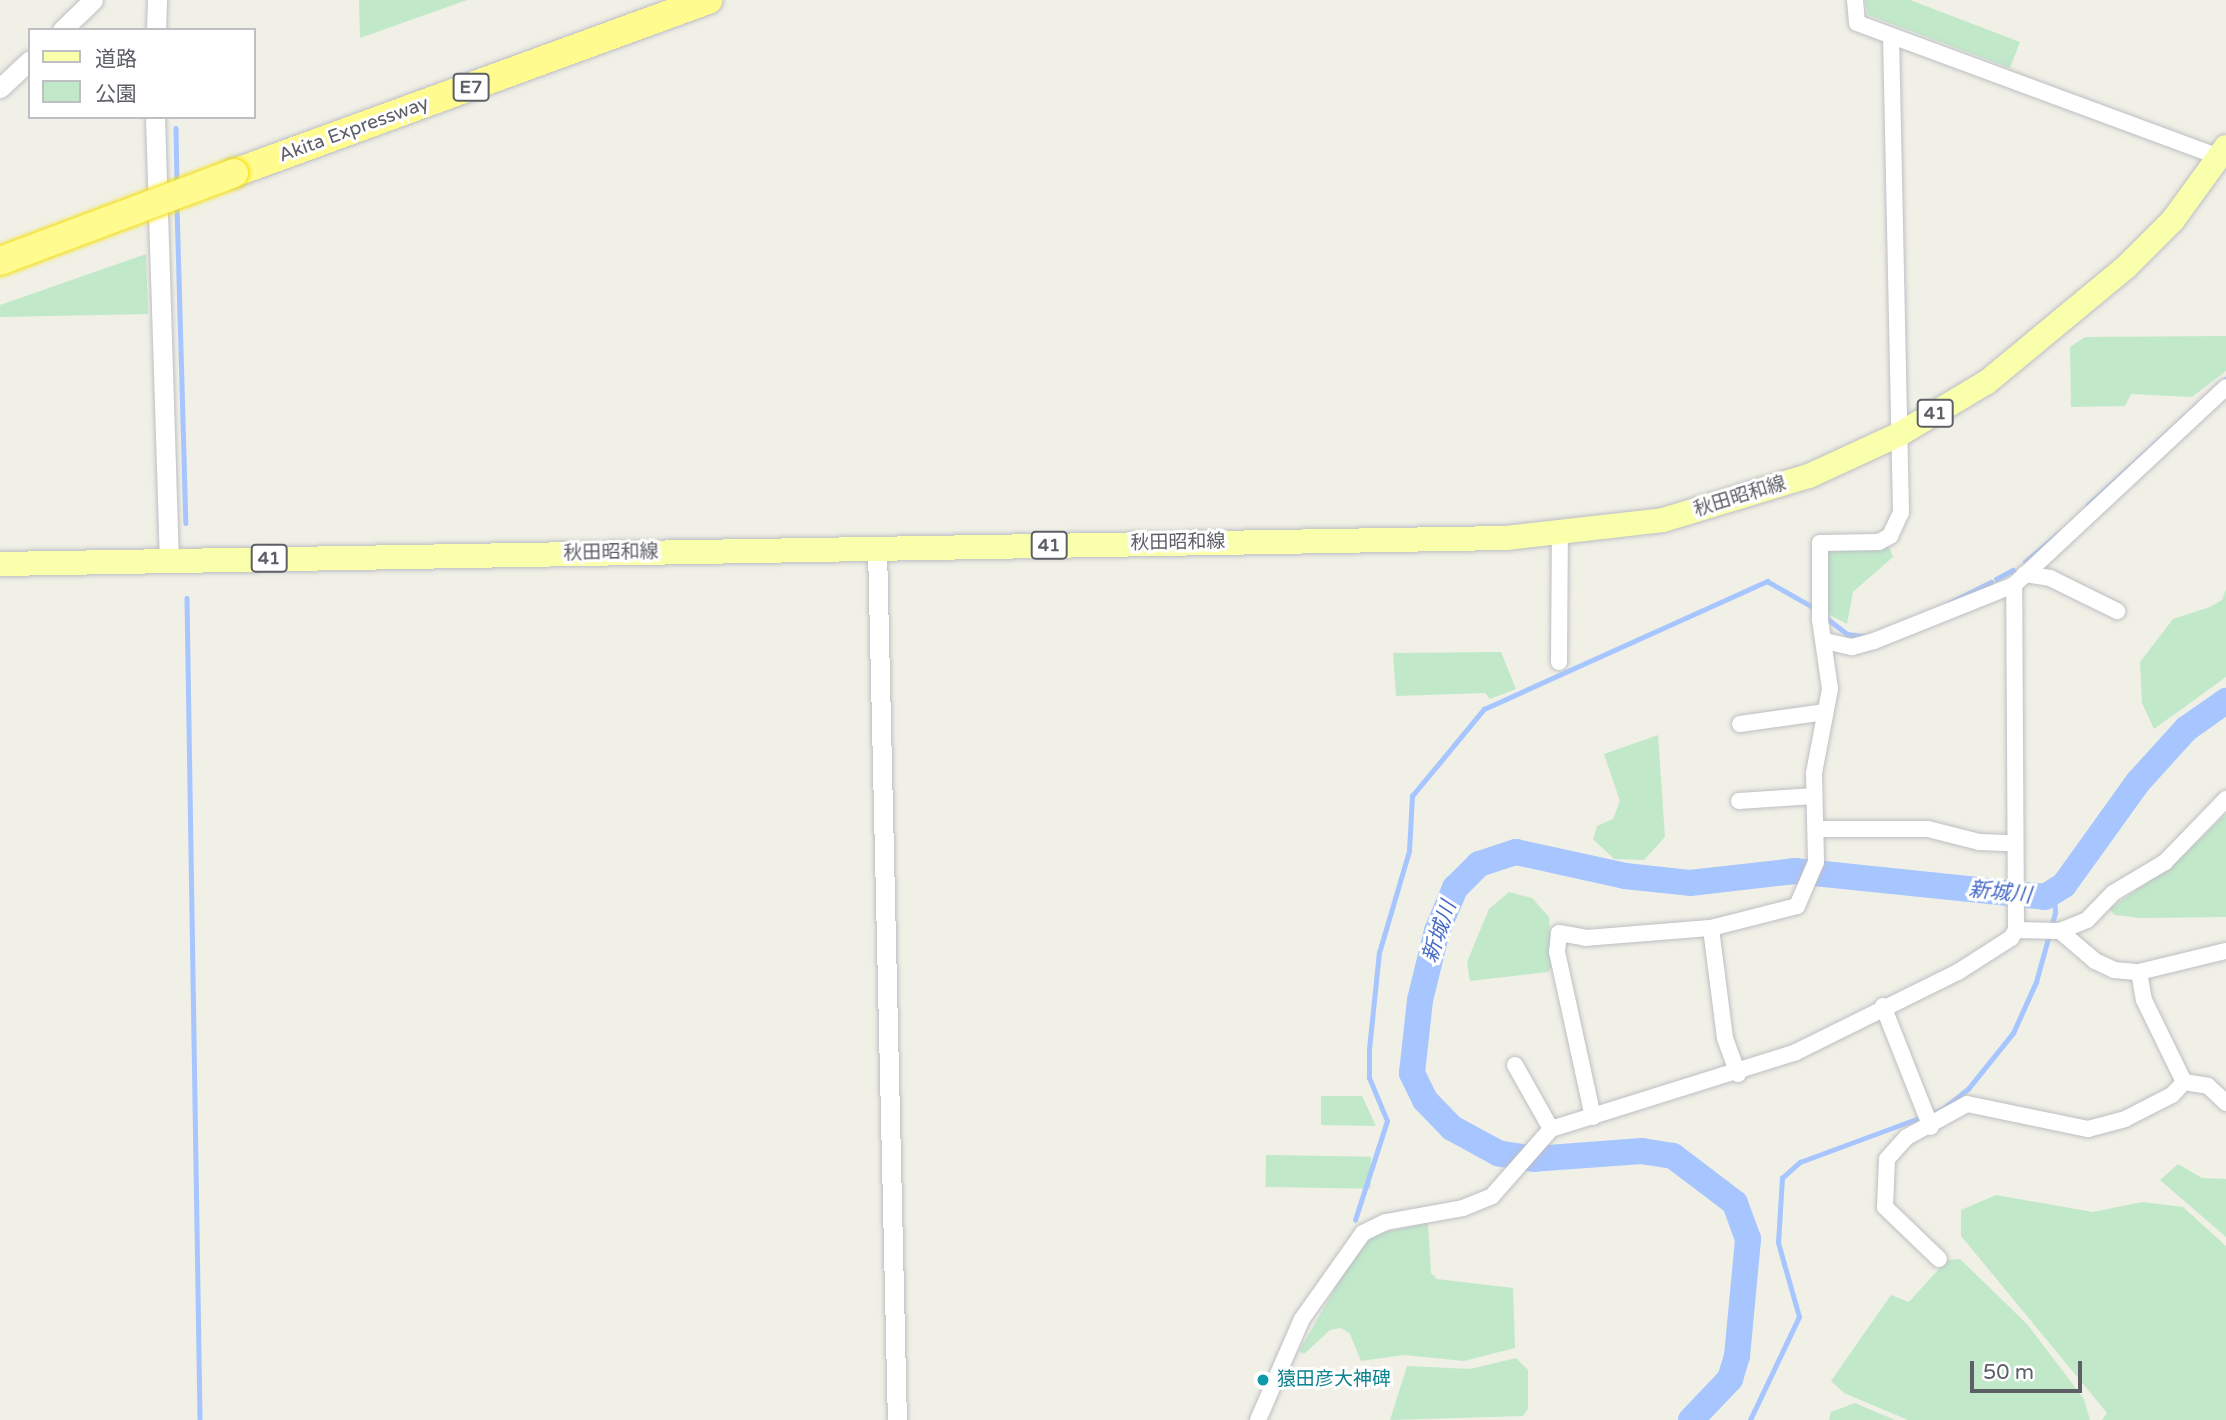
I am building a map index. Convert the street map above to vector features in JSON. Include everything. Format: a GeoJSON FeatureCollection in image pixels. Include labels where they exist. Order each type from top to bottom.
{"type":"FeatureCollection","features":[{"type":"Feature","properties":{"kind":"highway","name":"Akita Expressway"},"geometry":{"type":"LineString","coordinates":[[0,261],[708,0]]}},
{"type":"Feature","properties":{"kind":"main road","name":"秋田昭和線"},"geometry":{"type":"LineString","coordinates":[[0,564],[1560,533],[1663,520],[1809,476],[1900,435],[1987,382],[2106,285],[2174,220],[2222,156]]}},
{"type":"Feature","properties":{"kind":"street"},"geometry":{"type":"LineString","coordinates":[[64,28],[93,0]]}},
{"type":"Feature","properties":{"kind":"street"},"geometry":{"type":"LineString","coordinates":[[156,28],[157,0]]}},
{"type":"Feature","properties":{"kind":"street"},"geometry":{"type":"LineString","coordinates":[[1855,0],[1857,23],[2222,156]]}},
{"type":"Feature","properties":{"kind":"street"},"geometry":{"type":"LineString","coordinates":[[1593,1117],[1556,952],[1559,933],[1586,938],[1711,928],[1720,922],[1779,913],[1797,906],[1816,862],[1819,829],[1814,796],[1830,689],[1820,543],[1879,542],[1890,536],[1901,512],[1891,36]]}},
{"type":"Feature","properties":{"kind":"street"},"geometry":{"type":"LineString","coordinates":[[0,88],[28,62]]}},
{"type":"Feature","properties":{"kind":"street"},"geometry":{"type":"LineString","coordinates":[[155,119],[169,559]]}},
{"type":"Feature","properties":{"kind":"street"},"geometry":{"type":"LineString","coordinates":[[1825,641],[1852,647],[1874,641],[2020,579],[2226,387]]}},
{"type":"Feature","properties":{"kind":"street"},"geometry":{"type":"LineString","coordinates":[[1559,662],[1560,533]]}},
{"type":"Feature","properties":{"kind":"street"},"geometry":{"type":"LineString","coordinates":[[877,548],[897,1420]]}},
{"type":"Feature","properties":{"kind":"street"},"geometry":{"type":"LineString","coordinates":[[2020,579],[2050,578],[2116,611]]}},
{"type":"Feature","properties":{"kind":"street"},"geometry":{"type":"LineString","coordinates":[[2015,925],[2012,843],[2020,579]]}},
{"type":"Feature","properties":{"kind":"street"},"geometry":{"type":"LineString","coordinates":[[1740,724],[1825,712]]}},
{"type":"Feature","properties":{"kind":"street"},"geometry":{"type":"LineString","coordinates":[[1739,801],[1814,796]]}},
{"type":"Feature","properties":{"kind":"street"},"geometry":{"type":"LineString","coordinates":[[2015,925],[2034,931],[2060,932],[2087,920],[2113,893],[2165,862],[2226,799]]}},
{"type":"Feature","properties":{"kind":"street"},"geometry":{"type":"LineString","coordinates":[[1819,829],[1928,829],[1979,842],[2012,843]]}},
{"type":"Feature","properties":{"kind":"street"},"geometry":{"type":"LineString","coordinates":[[1258,1420],[1297,1328],[1353,1241],[1386,1222],[1463,1208],[1492,1196],[1545,1133],[1738,1074],[1794,1053],[1883,1006],[1958,972],[2015,925]]}},
{"type":"Feature","properties":{"kind":"street"},"geometry":{"type":"LineString","coordinates":[[1711,928],[1725,1038],[1738,1074]]}},
{"type":"Feature","properties":{"kind":"street"},"geometry":{"type":"LineString","coordinates":[[2060,932],[2095,961],[2114,970],[2139,972],[2226,951]]}},
{"type":"Feature","properties":{"kind":"street"},"geometry":{"type":"LineString","coordinates":[[2139,972],[2144,1000],[2184,1082]]}},
{"type":"Feature","properties":{"kind":"street"},"geometry":{"type":"LineString","coordinates":[[1883,1006],[1931,1127]]}},
{"type":"Feature","properties":{"kind":"street"},"geometry":{"type":"LineString","coordinates":[[1515,1065],[1545,1133]]}},
{"type":"Feature","properties":{"kind":"street"},"geometry":{"type":"LineString","coordinates":[[2184,1082],[2208,1086],[2226,1103]]}},
{"type":"Feature","properties":{"kind":"street"},"geometry":{"type":"LineString","coordinates":[[1939,1259],[1885,1207],[1887,1159],[1908,1137],[1931,1127],[1967,1104],[2088,1129],[2125,1119],[2172,1095],[2184,1082]]}},
{"type":"Feature","properties":{"kind":"green space"},"geometry":{"type":"Polygon","coordinates":[[[359,0],[467,0],[360,38],[359,0]]]}},
{"type":"Feature","properties":{"kind":"green space"},"geometry":{"type":"Polygon","coordinates":[[[1865,0],[1910,0],[2020,42],[2010,68],[1868,15],[1865,0]]]}},
{"type":"Feature","properties":{"kind":"green space"},"geometry":{"type":"Polygon","coordinates":[[[146,254],[148,314],[0,317],[0,305],[146,254]]]}},
{"type":"Feature","properties":{"kind":"green space"},"geometry":{"type":"Polygon","coordinates":[[[2226,336],[2226,371],[2192,397],[2131,394],[2125,406],[2071,407],[2070,347],[2085,337],[2226,336]]]}},
{"type":"Feature","properties":{"kind":"green space"},"geometry":{"type":"Polygon","coordinates":[[[1889,547],[1893,557],[1853,592],[1847,624],[1826,613],[1826,551],[1889,547]]]}},
{"type":"Feature","properties":{"kind":"green space"},"geometry":{"type":"Polygon","coordinates":[[[2226,589],[2226,677],[2154,729],[2142,703],[2140,662],[2173,619],[2210,607],[2222,600],[2226,589]]]}},
{"type":"Feature","properties":{"kind":"green space"},"geometry":{"type":"Polygon","coordinates":[[[1501,652],[1516,689],[1490,699],[1485,693],[1396,696],[1393,653],[1501,652]]]}},
{"type":"Feature","properties":{"kind":"green space"},"geometry":{"type":"Polygon","coordinates":[[[1658,735],[1665,837],[1644,860],[1614,859],[1593,839],[1597,826],[1613,819],[1620,801],[1604,754],[1658,735]]]}},
{"type":"Feature","properties":{"kind":"green space"},"geometry":{"type":"Polygon","coordinates":[[[2226,814],[2226,917],[2140,918],[2115,915],[2109,909],[2174,864],[2226,814]]]}},
{"type":"Feature","properties":{"kind":"green space"},"geometry":{"type":"Polygon","coordinates":[[[1509,892],[1532,898],[1549,917],[1552,966],[1548,972],[1470,981],[1467,962],[1489,909],[1509,892]]]}},
{"type":"Feature","properties":{"kind":"green space"},"geometry":{"type":"Polygon","coordinates":[[[1321,1096],[1362,1096],[1376,1126],[1321,1125],[1321,1096]]]}},
{"type":"Feature","properties":{"kind":"green space"},"geometry":{"type":"Polygon","coordinates":[[[1266,1155],[1371,1157],[1370,1189],[1265,1187],[1266,1155]]]}},
{"type":"Feature","properties":{"kind":"green space"},"geometry":{"type":"Polygon","coordinates":[[[2178,1164],[2202,1178],[2226,1179],[2226,1237],[2160,1180],[2178,1164]]]}},
{"type":"Feature","properties":{"kind":"green space"},"geometry":{"type":"Polygon","coordinates":[[[1996,1195],[2093,1212],[2142,1202],[2183,1207],[2226,1246],[2226,1420],[2102,1420],[2107,1413],[1961,1236],[1961,1210],[1996,1195]]]}},
{"type":"Feature","properties":{"kind":"green space"},"geometry":{"type":"Polygon","coordinates":[[[1428,1223],[1431,1273],[1437,1279],[1513,1288],[1515,1348],[1464,1361],[1404,1355],[1361,1361],[1350,1334],[1341,1328],[1330,1330],[1304,1354],[1299,1351],[1359,1247],[1375,1234],[1428,1223]]]}},
{"type":"Feature","properties":{"kind":"green space"},"geometry":{"type":"Polygon","coordinates":[[[1960,1259],[2027,1324],[2084,1399],[2090,1420],[1908,1420],[1844,1393],[1831,1381],[1891,1295],[1909,1302],[1947,1260],[1960,1259]]]}},
{"type":"Feature","properties":{"kind":"green space"},"geometry":{"type":"Polygon","coordinates":[[[1516,1358],[1528,1370],[1528,1409],[1523,1416],[1390,1420],[1407,1366],[1470,1369],[1516,1358]]]}},
{"type":"Feature","properties":{"kind":"green space"},"geometry":{"type":"Polygon","coordinates":[[[1855,1403],[1895,1420],[1829,1420],[1831,1412],[1855,1403]]]}},
{"type":"Feature","properties":{"kind":"waterway"},"geometry":{"type":"LineString","coordinates":[[176,128],[177,183]]}},
{"type":"Feature","properties":{"kind":"waterway"},"geometry":{"type":"LineString","coordinates":[[177,206],[186,523]]}},
{"type":"Feature","properties":{"kind":"waterway"},"geometry":{"type":"LineString","coordinates":[[2088,505],[2226,379]]}},
{"type":"Feature","properties":{"kind":"waterway"},"geometry":{"type":"LineString","coordinates":[[2025,562],[2059,533]]}},
{"type":"Feature","properties":{"kind":"waterway"},"geometry":{"type":"LineString","coordinates":[[1996,579],[2013,570]]}},
{"type":"Feature","properties":{"kind":"waterway"},"geometry":{"type":"LineString","coordinates":[[1355,1220],[1387,1121],[1369,1078],[1369,1049],[1379,953],[1409,851],[1412,796],[1484,709],[1767,581],[1813,607]]}},
{"type":"Feature","properties":{"kind":"waterway"},"geometry":{"type":"LineString","coordinates":[[1949,603],[1991,582]]}},
{"type":"Feature","properties":{"kind":"waterway"},"geometry":{"type":"LineString","coordinates":[[187,598],[200,1420]]}},
{"type":"Feature","properties":{"kind":"waterway"},"geometry":{"type":"LineString","coordinates":[[1828,619],[1847,634],[1864,636]]}},
{"type":"Feature","properties":{"kind":"waterway","name":"新城川"},"geometry":{"type":"LineString","coordinates":[[1691,1420],[1730,1379],[1737,1356],[1748,1239],[1735,1203],[1673,1156],[1642,1151],[1534,1159],[1498,1153],[1452,1128],[1425,1100],[1412,1073],[1420,1000],[1437,931],[1455,888],[1479,864],[1516,852],[1625,876],[1690,883],[1795,871],[2045,897],[2064,885],[2138,782],[2186,729],[2226,701]]}},
{"type":"Feature","properties":{"kind":"waterway"},"geometry":{"type":"LineString","coordinates":[[1750,1420],[1799,1317],[1778,1243],[1782,1178],[1800,1162],[1943,1109],[1968,1089],[2013,1033],[2036,982],[2055,913],[2054,891]]}},
{"type":"Feature","properties":{"kind":"place","name":"猿田彦大神碑"},"geometry":{"type":"Point","coordinates":[1263,1380]}}]}
